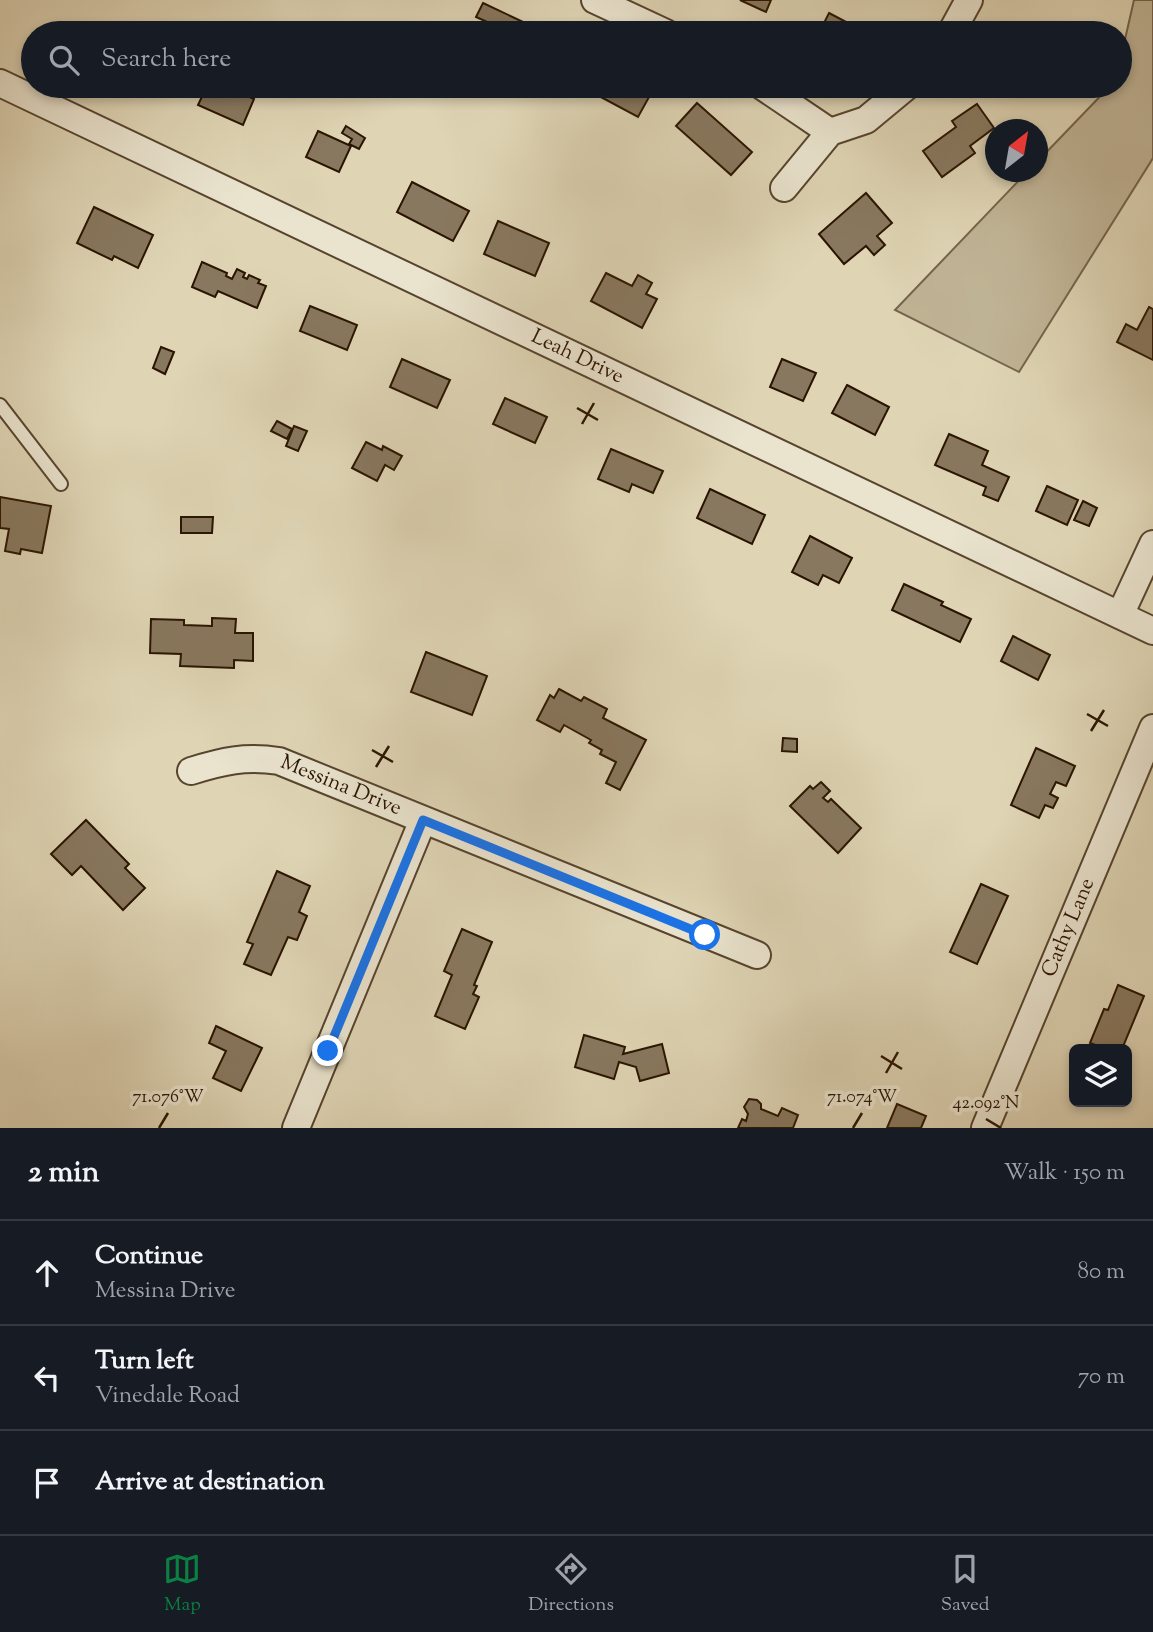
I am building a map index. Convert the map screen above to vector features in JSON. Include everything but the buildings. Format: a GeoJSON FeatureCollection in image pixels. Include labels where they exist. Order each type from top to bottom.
{"type":"FeatureCollection","features":[{"type":"Feature","properties":{"kind":"street"},"geometry":{"type":"LineString","coordinates":[[595,0],[640,21]]}},
{"type":"Feature","properties":{"kind":"street"},"geometry":{"type":"LineString","coordinates":[[958,21],[969,0]]}},
{"type":"Feature","properties":{"kind":"street","name":"Leah Drive"},"geometry":{"type":"LineString","coordinates":[[0,83],[21,93]]}},
{"type":"Feature","properties":{"kind":"street","name":"Leah Drive"},"geometry":{"type":"LineString","coordinates":[[32,98],[1153,631]]}},
{"type":"Feature","properties":{"kind":"street"},"geometry":{"type":"LineString","coordinates":[[780,98],[830,132]]}},
{"type":"Feature","properties":{"kind":"street"},"geometry":{"type":"LineString","coordinates":[[784,188],[830,132],[866,120],[893,98]]}},
{"type":"Feature","properties":{"kind":"street"},"geometry":{"type":"LineString","coordinates":[[1120,615],[1153,544]]}},
{"type":"Feature","properties":{"kind":"street","name":"Cathy Lane"},"geometry":{"type":"LineString","coordinates":[[985,1128],[1153,728]]}},
{"type":"Feature","properties":{"kind":"street","name":"Messina Drive"},"geometry":{"type":"LineString","coordinates":[[191,771],[230,759],[258,758],[279,761],[757,956]]}},
{"type":"Feature","properties":{"kind":"street"},"geometry":{"type":"LineString","coordinates":[[296,1128],[423,820]]}},
{"type":"Feature","properties":{"kind":"lane"},"geometry":{"type":"LineString","coordinates":[[0,405],[61,484]]}},
{"type":"Feature","properties":{"kind":"shaded area"},"geometry":{"type":"Polygon","coordinates":[[[1134,0],[1153,0],[1153,158],[1019,372],[895,310],[1017,182],[1048,182],[1048,151],[1098,98],[1132,98],[1132,21],[1129,21],[1134,0]]]}},
{"type":"Feature","properties":{"kind":"route"},"geometry":{"type":"LineString","coordinates":[[328,1051],[423,820],[705,935]]}}]}
